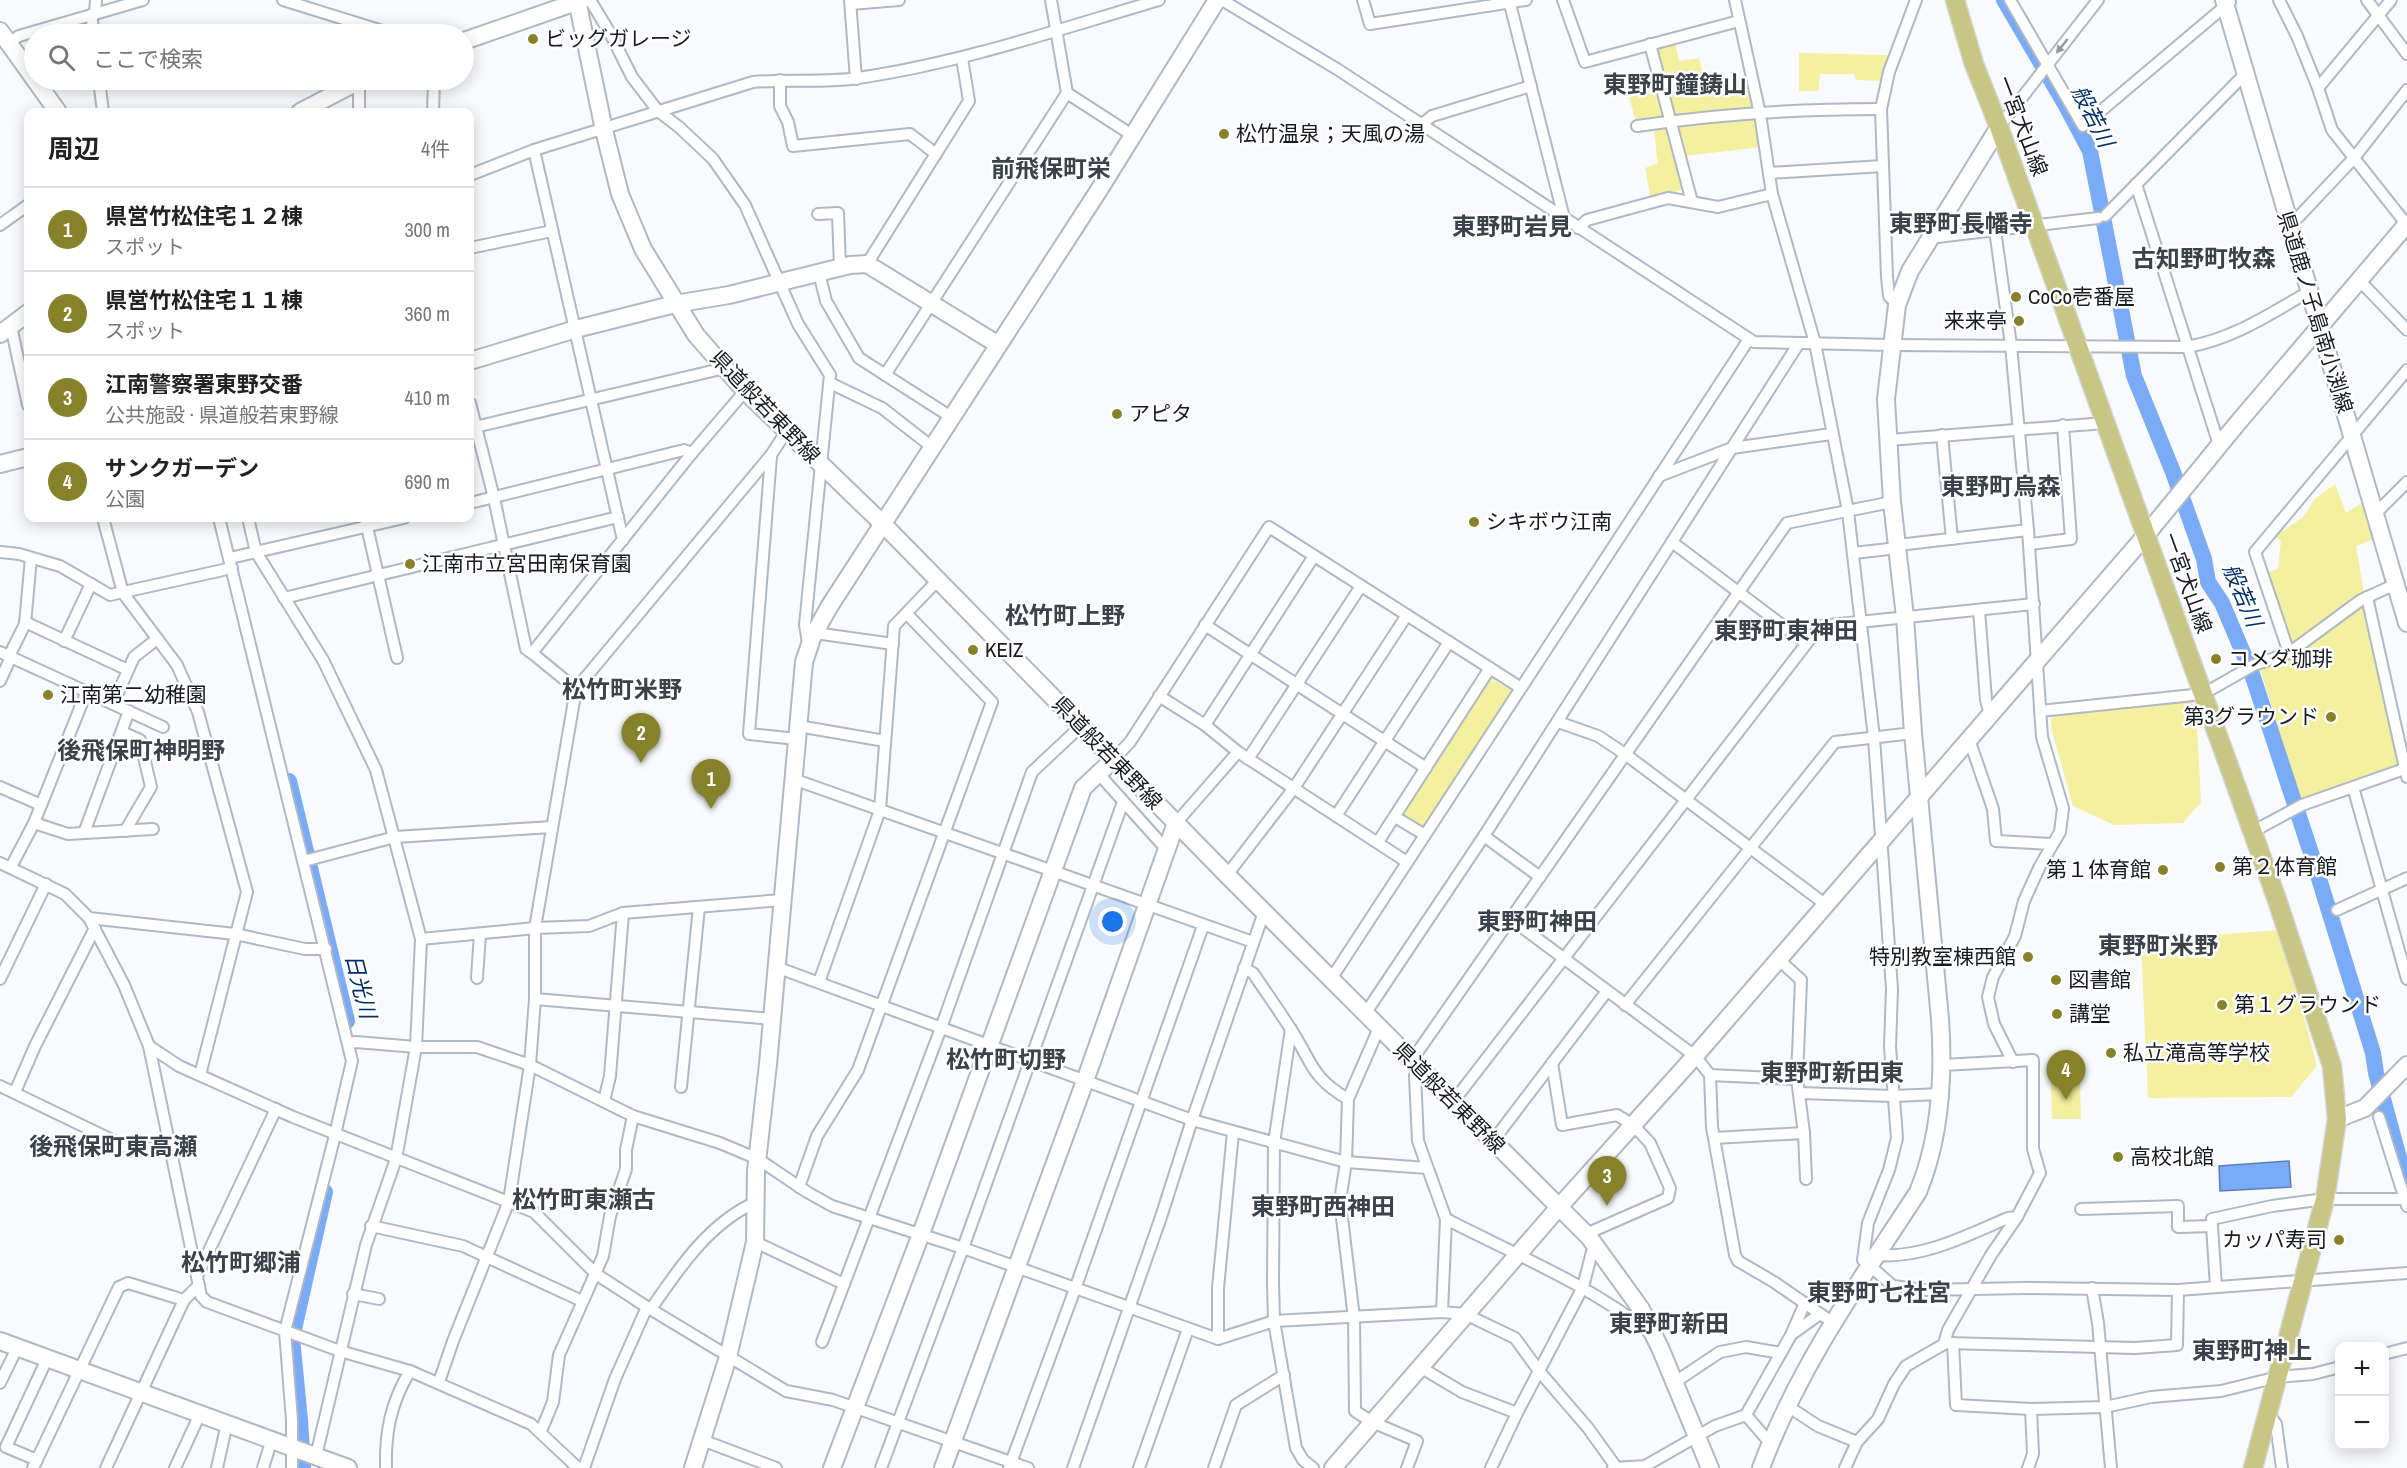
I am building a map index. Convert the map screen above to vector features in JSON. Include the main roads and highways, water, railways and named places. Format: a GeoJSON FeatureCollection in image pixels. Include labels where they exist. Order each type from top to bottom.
{"type":"FeatureCollection","features":[{"type":"Feature","properties":{"kind":"main road","name":"一宮犬山線"},"geometry":{"type":"LineString","coordinates":[[1955,0],[1974,64],[1999,127],[2203,694],[2332,1066],[2337,1119],[2325,1199],[2253,1468]]}},
{"type":"Feature","properties":{"kind":"water"},"geometry":{"type":"Polygon","coordinates":[[[2289,1161],[2291,1187],[2220,1191],[2219,1166],[2289,1161]]]}},
{"type":"Feature","properties":{"kind":"waterway","name":"般若川"},"geometry":{"type":"LineString","coordinates":[[2004,0],[2090,151],[2134,376],[2173,472],[2204,559],[2208,582],[2222,603],[2252,674],[2312,856],[2373,1053],[2376,1073],[2407,1187]]}},
{"type":"Feature","properties":{"kind":"waterway","name":"日光川"},"geometry":{"type":"LineString","coordinates":[[289,781],[347,1021]]}},
{"type":"Feature","properties":{"kind":"waterway","name":"日光川"},"geometry":{"type":"LineString","coordinates":[[303,1468],[292,1338],[325,1192]]}},
{"type":"Feature","properties":{"kind":"place","name":"ビッグガレージ"},"geometry":{"type":"Point","coordinates":[533,39]}},
{"type":"Feature","properties":{"kind":"place","name":"松竹温泉；天風の湯"},"geometry":{"type":"Point","coordinates":[1224,134]}},
{"type":"Feature","properties":{"kind":"place","name":"CoCo壱番屋"},"geometry":{"type":"Point","coordinates":[2016,297]}},
{"type":"Feature","properties":{"kind":"place","name":"来来亭"},"geometry":{"type":"Point","coordinates":[2019,321]}},
{"type":"Feature","properties":{"kind":"place","name":"アピタ"},"geometry":{"type":"Point","coordinates":[1117,414]}},
{"type":"Feature","properties":{"kind":"place","name":"シキボウ江南"},"geometry":{"type":"Point","coordinates":[1474,522]}},
{"type":"Feature","properties":{"kind":"place","name":"江南市立宮田南保育園"},"geometry":{"type":"Point","coordinates":[410,564]}},
{"type":"Feature","properties":{"kind":"place","name":"KEIZ"},"geometry":{"type":"Point","coordinates":[973,650]}},
{"type":"Feature","properties":{"kind":"place","name":"コメダ珈琲"},"geometry":{"type":"Point","coordinates":[2216,659]}},
{"type":"Feature","properties":{"kind":"place","name":"江南第二幼稚園"},"geometry":{"type":"Point","coordinates":[48,695]}},
{"type":"Feature","properties":{"kind":"place","name":"第3グラウンド"},"geometry":{"type":"Point","coordinates":[2331,717]}},
{"type":"Feature","properties":{"kind":"place","name":"県営竹松住宅１１棟"},"geometry":{"type":"Point","coordinates":[641,763]}},
{"type":"Feature","properties":{"kind":"place","name":"県営竹松住宅１２棟"},"geometry":{"type":"Point","coordinates":[711,809]}},
{"type":"Feature","properties":{"kind":"place","name":"第２体育館"},"geometry":{"type":"Point","coordinates":[2220,867]}},
{"type":"Feature","properties":{"kind":"place","name":"第１体育館"},"geometry":{"type":"Point","coordinates":[2163,870]}},
{"type":"Feature","properties":{"kind":"place","name":"特別教室棟西館"},"geometry":{"type":"Point","coordinates":[2028,957]}},
{"type":"Feature","properties":{"kind":"place","name":"図書館"},"geometry":{"type":"Point","coordinates":[2056,980]}},
{"type":"Feature","properties":{"kind":"place","name":"第１グラウンド"},"geometry":{"type":"Point","coordinates":[2222,1005]}},
{"type":"Feature","properties":{"kind":"place","name":"講堂"},"geometry":{"type":"Point","coordinates":[2057,1014]}},
{"type":"Feature","properties":{"kind":"place","name":"私立滝高等学校"},"geometry":{"type":"Point","coordinates":[2111,1053]}},
{"type":"Feature","properties":{"kind":"place","name":"サンクガーデン"},"geometry":{"type":"Point","coordinates":[2066,1100]}},
{"type":"Feature","properties":{"kind":"place","name":"高校北館"},"geometry":{"type":"Point","coordinates":[2118,1157]}},
{"type":"Feature","properties":{"kind":"place","name":"江南警察署東野交番"},"geometry":{"type":"Point","coordinates":[1607,1206]}},
{"type":"Feature","properties":{"kind":"place","name":"カッパ寿司"},"geometry":{"type":"Point","coordinates":[2339,1240]}},
{"type":"Feature","properties":{"kind":"district","name":"東野町鐘鋳山"},"geometry":{"type":"Point","coordinates":[1675,85]}},
{"type":"Feature","properties":{"kind":"district","name":"前飛保町栄"},"geometry":{"type":"Point","coordinates":[1051,169]}},
{"type":"Feature","properties":{"kind":"district","name":"東野町長幡寺"},"geometry":{"type":"Point","coordinates":[1961,224]}},
{"type":"Feature","properties":{"kind":"district","name":"東野町岩見"},"geometry":{"type":"Point","coordinates":[1512,227]}},
{"type":"Feature","properties":{"kind":"district","name":"古知野町牧森"},"geometry":{"type":"Point","coordinates":[2204,259]}},
{"type":"Feature","properties":{"kind":"district","name":"東野町烏森"},"geometry":{"type":"Point","coordinates":[2001,487]}},
{"type":"Feature","properties":{"kind":"district","name":"松竹町上野"},"geometry":{"type":"Point","coordinates":[1065,616]}},
{"type":"Feature","properties":{"kind":"district","name":"東野町東神田"},"geometry":{"type":"Point","coordinates":[1786,631]}},
{"type":"Feature","properties":{"kind":"district","name":"松竹町米野"},"geometry":{"type":"Point","coordinates":[622,690]}},
{"type":"Feature","properties":{"kind":"district","name":"後飛保町神明野"},"geometry":{"type":"Point","coordinates":[141,751]}},
{"type":"Feature","properties":{"kind":"district","name":"東野町神田"},"geometry":{"type":"Point","coordinates":[1537,922]}},
{"type":"Feature","properties":{"kind":"district","name":"東野町米野"},"geometry":{"type":"Point","coordinates":[2158,946]}},
{"type":"Feature","properties":{"kind":"district","name":"松竹町切野"},"geometry":{"type":"Point","coordinates":[1006,1060]}},
{"type":"Feature","properties":{"kind":"district","name":"東野町新田東"},"geometry":{"type":"Point","coordinates":[1832,1073]}},
{"type":"Feature","properties":{"kind":"district","name":"後飛保町東高瀬"},"geometry":{"type":"Point","coordinates":[113,1147]}},
{"type":"Feature","properties":{"kind":"district","name":"松竹町東瀬古"},"geometry":{"type":"Point","coordinates":[584,1200]}},
{"type":"Feature","properties":{"kind":"district","name":"東野町西神田"},"geometry":{"type":"Point","coordinates":[1323,1207]}},
{"type":"Feature","properties":{"kind":"district","name":"松竹町郷浦"},"geometry":{"type":"Point","coordinates":[241,1263]}},
{"type":"Feature","properties":{"kind":"district","name":"東野町七社宮"},"geometry":{"type":"Point","coordinates":[1879,1293]}},
{"type":"Feature","properties":{"kind":"district","name":"東野町新田"},"geometry":{"type":"Point","coordinates":[1669,1324]}},
{"type":"Feature","properties":{"kind":"district","name":"東野町神上"},"geometry":{"type":"Point","coordinates":[2252,1351]}}]}
